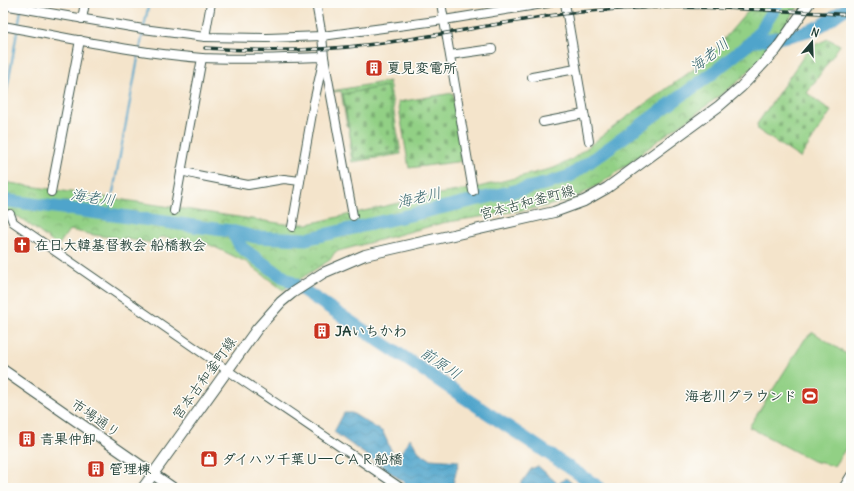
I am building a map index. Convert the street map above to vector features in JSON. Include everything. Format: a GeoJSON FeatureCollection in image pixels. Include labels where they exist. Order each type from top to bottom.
{"type":"FeatureCollection","features":[{"type":"Feature","properties":{"kind":"street"},"geometry":{"type":"LineString","coordinates":[[82,19],[85,3]]}},
{"type":"Feature","properties":{"kind":"street"},"geometry":{"type":"LineString","coordinates":[[205,37],[211,3]]}},
{"type":"Feature","properties":{"kind":"street"},"geometry":{"type":"LineString","coordinates":[[316,3],[353,216]]}},
{"type":"Feature","properties":{"kind":"street"},"geometry":{"type":"LineString","coordinates":[[441,3],[473,191]]}},
{"type":"Feature","properties":{"kind":"street"},"geometry":{"type":"LineString","coordinates":[[3,5],[143,29],[205,37],[267,38],[322,36],[444,20],[549,3]]}},
{"type":"Feature","properties":{"kind":"street"},"geometry":{"type":"LineString","coordinates":[[565,3],[589,141]]}},
{"type":"Feature","properties":{"kind":"street","name":"宮本古和釜町線"},"geometry":{"type":"LineString","coordinates":[[143,488],[227,370],[268,317],[281,302],[299,288],[322,273],[365,255],[554,212],[584,202],[607,188],[719,106],[741,87],[776,50],[809,3]]}},
{"type":"Feature","properties":{"kind":"street"},"geometry":{"type":"LineString","coordinates":[[3,26],[136,50],[202,58],[265,59],[324,56]]}},
{"type":"Feature","properties":{"kind":"street"},"geometry":{"type":"LineString","coordinates":[[51,192],[80,40]]}},
{"type":"Feature","properties":{"kind":"street"},"geometry":{"type":"LineString","coordinates":[[450,55],[492,49]]}},
{"type":"Feature","properties":{"kind":"street"},"geometry":{"type":"LineString","coordinates":[[292,226],[324,56]]}},
{"type":"Feature","properties":{"kind":"street"},"geometry":{"type":"LineString","coordinates":[[174,211],[202,58]]}},
{"type":"Feature","properties":{"kind":"street"},"geometry":{"type":"LineString","coordinates":[[532,77],[576,69]]}},
{"type":"Feature","properties":{"kind":"street"},"geometry":{"type":"LineString","coordinates":[[543,122],[584,114]]}},
{"type":"Feature","properties":{"kind":"street"},"geometry":{"type":"LineString","coordinates":[[181,171],[248,185],[284,179],[300,180]]}},
{"type":"Feature","properties":{"kind":"street"},"geometry":{"type":"LineString","coordinates":[[10,214],[12,222],[401,488]]}},
{"type":"Feature","properties":{"kind":"street","name":"市場通り"},"geometry":{"type":"LineString","coordinates":[[3,370],[173,488]]}},
{"type":"Feature","properties":{"kind":"street"},"geometry":{"type":"LineString","coordinates":[[843,488],[851,475]]}},
{"type":"Feature","properties":{"kind":"green space"},"geometry":{"type":"Polygon","coordinates":[[[755,3],[801,3],[762,57],[739,81],[600,184],[571,200],[542,207],[442,223],[335,252],[330,260],[283,290],[246,262],[206,243],[160,237],[155,243],[94,235],[69,230],[58,246],[19,217],[9,215],[11,222],[3,221],[3,182],[285,224],[308,224],[433,195],[475,188],[554,168],[571,160],[624,119],[704,62],[755,3]]]}},
{"type":"Feature","properties":{"kind":"green space"},"geometry":{"type":"Polygon","coordinates":[[[828,39],[840,45],[807,93],[831,111],[800,158],[758,130],[757,124],[810,47],[828,39]]]}},
{"type":"Feature","properties":{"kind":"green space"},"geometry":{"type":"Polygon","coordinates":[[[389,81],[401,154],[352,162],[348,126],[341,91],[332,91],[389,81]]]}},
{"type":"Feature","properties":{"kind":"green space"},"geometry":{"type":"Polygon","coordinates":[[[387,86],[398,152],[354,159],[343,94],[387,86]]]}},
{"type":"Feature","properties":{"kind":"green space"},"geometry":{"type":"Polygon","coordinates":[[[453,93],[464,161],[409,168],[398,102],[453,93]]]}},
{"type":"Feature","properties":{"kind":"green space","name":"海老川グラウンド"},"geometry":{"type":"Polygon","coordinates":[[[813,332],[851,357],[851,441],[834,466],[813,461],[749,427],[805,339],[813,332]]]}},
{"type":"Feature","properties":{"kind":"water"},"geometry":{"type":"Polygon","coordinates":[[[344,413],[352,413],[383,432],[396,461],[410,438],[419,452],[430,459],[459,461],[452,488],[412,488],[334,432],[344,413]]]}},
{"type":"Feature","properties":{"kind":"water"},"geometry":{"type":"Polygon","coordinates":[[[538,466],[558,484],[566,478],[577,488],[518,488],[531,469],[538,466]]]}},
{"type":"Feature","properties":{"kind":"waterway"},"geometry":{"type":"LineString","coordinates":[[144,27],[149,3]]}},
{"type":"Feature","properties":{"kind":"waterway","name":"海老川"},"geometry":{"type":"LineString","coordinates":[[3,200],[231,231],[255,237],[306,239],[549,183],[570,176],[713,73],[751,42],[763,27],[778,3]]}},
{"type":"Feature","properties":{"kind":"waterway"},"geometry":{"type":"LineString","coordinates":[[751,42],[786,36],[812,29],[824,24],[847,8],[851,7]]}},
{"type":"Feature","properties":{"kind":"waterway"},"geometry":{"type":"LineString","coordinates":[[18,27],[21,10]]}},
{"type":"Feature","properties":{"kind":"waterway"},"geometry":{"type":"LineString","coordinates":[[3,113],[17,32]]}},
{"type":"Feature","properties":{"kind":"waterway"},"geometry":{"type":"LineString","coordinates":[[140,49],[143,32]]}},
{"type":"Feature","properties":{"kind":"waterway"},"geometry":{"type":"LineString","coordinates":[[109,214],[139,53]]}},
{"type":"Feature","properties":{"kind":"waterway","name":"前原川"},"geometry":{"type":"LineString","coordinates":[[231,231],[242,248],[264,264],[600,488]]}},
{"type":"Feature","properties":{"kind":"railway"},"geometry":{"type":"LineString","coordinates":[[205,48],[248,50],[333,48],[424,37],[546,16],[641,8],[711,8],[851,15]]}},
{"type":"Feature","properties":{"kind":"place","name":"夏見変電所"},"geometry":{"type":"Point","coordinates":[374,68]}},
{"type":"Feature","properties":{"kind":"place","name":"在日大韓基督教会 船橋教会"},"geometry":{"type":"Point","coordinates":[22,245]}},
{"type":"Feature","properties":{"kind":"place","name":"JAいちかわ"},"geometry":{"type":"Point","coordinates":[322,331]}},
{"type":"Feature","properties":{"kind":"place","name":"海老川グラウンド"},"geometry":{"type":"Point","coordinates":[810,396]}},
{"type":"Feature","properties":{"kind":"place","name":"青果仲卸"},"geometry":{"type":"Point","coordinates":[27,439]}},
{"type":"Feature","properties":{"kind":"place","name":"ダイハツ千葉Ｕ―ＣＡＲ船橋"},"geometry":{"type":"Point","coordinates":[209,459]}},
{"type":"Feature","properties":{"kind":"place","name":"管理棟"},"geometry":{"type":"Point","coordinates":[96,469]}}]}
